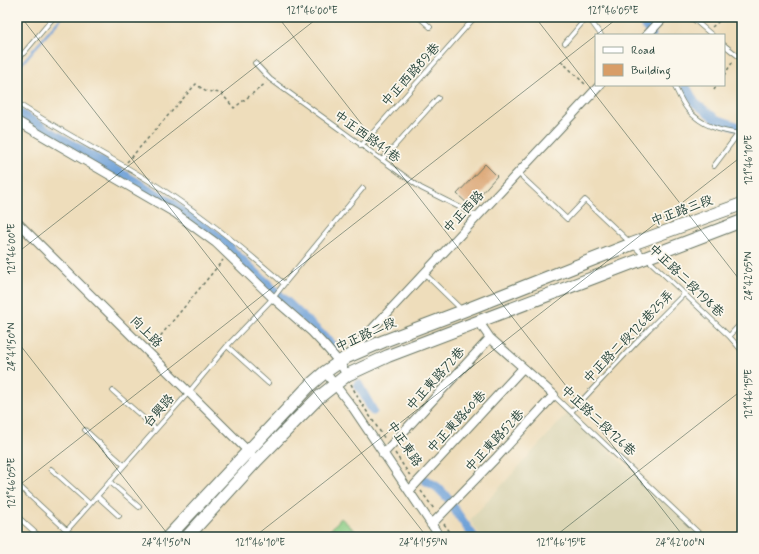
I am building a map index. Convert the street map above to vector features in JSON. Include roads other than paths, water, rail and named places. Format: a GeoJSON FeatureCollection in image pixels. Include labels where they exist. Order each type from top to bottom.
{"type":"FeatureCollection","features":[{"type":"Feature","properties":{"kind":"main road","name":"中正路三段"},"geometry":{"type":"LineString","coordinates":[[632,244],[742,204]]}},
{"type":"Feature","properties":{"kind":"main road"},"geometry":{"type":"LineString","coordinates":[[646,257],[742,221]]}},
{"type":"Feature","properties":{"kind":"main road","name":"中正路二段"},"geometry":{"type":"LineString","coordinates":[[187,537],[310,385],[343,359],[384,341],[632,244]]}},
{"type":"Feature","properties":{"kind":"main road","name":"中正路二段"},"geometry":{"type":"LineString","coordinates":[[168,537],[253,456],[318,398],[347,375],[388,356],[646,257]]}},
{"type":"Feature","properties":{"kind":"street"},"geometry":{"type":"LineString","coordinates":[[648,34],[664,17]]}},
{"type":"Feature","properties":{"kind":"street","name":"中正西路"},"geometry":{"type":"LineString","coordinates":[[343,359],[599,86]]}},
{"type":"Feature","properties":{"kind":"street"},"geometry":{"type":"LineString","coordinates":[[17,121],[175,214],[216,243],[273,298],[343,359],[347,375]]}},
{"type":"Feature","properties":{"kind":"street","name":"向上路"},"geometry":{"type":"LineString","coordinates":[[17,222],[253,456]]}},
{"type":"Feature","properties":{"kind":"street","name":"中正路二段126巷"},"geometry":{"type":"LineString","coordinates":[[479,322],[490,338],[554,395]]}},
{"type":"Feature","properties":{"kind":"street","name":"中正東路72巷"},"geometry":{"type":"LineString","coordinates":[[383,454],[490,338]]}},
{"type":"Feature","properties":{"kind":"street","name":"中正東路60巷"},"geometry":{"type":"LineString","coordinates":[[408,491],[523,368]]}},
{"type":"Feature","properties":{"kind":"street","name":"中正東路"},"geometry":{"type":"LineString","coordinates":[[325,372],[335,384],[440,537]]}},
{"type":"Feature","properties":{"kind":"street","name":"中正東路52巷"},"geometry":{"type":"LineString","coordinates":[[431,525],[452,505],[554,395]]}},
{"type":"Feature","properties":{"kind":"lane"},"geometry":{"type":"LineString","coordinates":[[17,61],[54,17]]}},
{"type":"Feature","properties":{"kind":"lane"},"geometry":{"type":"LineString","coordinates":[[419,17],[430,27]]}},
{"type":"Feature","properties":{"kind":"lane","name":"中正西路89巷"},"geometry":{"type":"LineString","coordinates":[[361,146],[475,17]]}},
{"type":"Feature","properties":{"kind":"lane"},"geometry":{"type":"LineString","coordinates":[[565,43],[587,17],[600,34]]}},
{"type":"Feature","properties":{"kind":"lane"},"geometry":{"type":"LineString","coordinates":[[691,17],[710,34]]}},
{"type":"Feature","properties":{"kind":"lane"},"geometry":{"type":"LineString","coordinates":[[725,46],[742,59]]}},
{"type":"Feature","properties":{"kind":"lane","name":"中正西路41巷"},"geometry":{"type":"LineString","coordinates":[[255,63],[270,79],[421,188],[477,216]]}},
{"type":"Feature","properties":{"kind":"lane"},"geometry":{"type":"LineString","coordinates":[[675,86],[688,110],[705,125],[721,131],[740,134]]}},
{"type":"Feature","properties":{"kind":"lane"},"geometry":{"type":"LineString","coordinates":[[382,160],[438,98]]}},
{"type":"Feature","properties":{"kind":"lane"},"geometry":{"type":"LineString","coordinates":[[17,103],[55,127],[148,180],[212,223],[284,284]]}},
{"type":"Feature","properties":{"kind":"lane"},"geometry":{"type":"LineString","coordinates":[[714,166],[740,134]]}},
{"type":"Feature","properties":{"kind":"lane","name":"中正路二段198巷"},"geometry":{"type":"LineString","coordinates":[[518,172],[567,219],[585,200],[729,336],[742,351]]}},
{"type":"Feature","properties":{"kind":"lane","name":"台興路"},"geometry":{"type":"LineString","coordinates":[[61,537],[189,392],[227,346],[273,298],[363,188]]}},
{"type":"Feature","properties":{"kind":"lane"},"geometry":{"type":"LineString","coordinates":[[424,272],[463,311]]}},
{"type":"Feature","properties":{"kind":"lane","name":"中正路二段126巷25弄"},"geometry":{"type":"LineString","coordinates":[[571,412],[684,294]]}},
{"type":"Feature","properties":{"kind":"lane"},"geometry":{"type":"LineString","coordinates":[[729,336],[742,322]]}},
{"type":"Feature","properties":{"kind":"lane"},"geometry":{"type":"LineString","coordinates":[[227,346],[268,383]]}},
{"type":"Feature","properties":{"kind":"lane"},"geometry":{"type":"LineString","coordinates":[[113,391],[156,429]]}},
{"type":"Feature","properties":{"kind":"lane","name":"中正路二段126巷"},"geometry":{"type":"LineString","coordinates":[[554,395],[703,537]]}},
{"type":"Feature","properties":{"kind":"lane"},"geometry":{"type":"LineString","coordinates":[[85,430],[124,465]]}},
{"type":"Feature","properties":{"kind":"lane"},"geometry":{"type":"LineString","coordinates":[[51,469],[90,504]]}},
{"type":"Feature","properties":{"kind":"lane"},"geometry":{"type":"LineString","coordinates":[[110,482],[139,507]]}},
{"type":"Feature","properties":{"kind":"lane"},"geometry":{"type":"LineString","coordinates":[[17,484],[74,537]]}},
{"type":"Feature","properties":{"kind":"lane"},"geometry":{"type":"LineString","coordinates":[[97,496],[119,516]]}},
{"type":"Feature","properties":{"kind":"lane"},"geometry":{"type":"LineString","coordinates":[[17,516],[40,537]]}},
{"type":"Feature","properties":{"kind":"waterway"},"geometry":{"type":"LineString","coordinates":[[17,69],[62,17]]}},
{"type":"Feature","properties":{"kind":"waterway"},"geometry":{"type":"LineString","coordinates":[[639,17],[651,34]]}},
{"type":"Feature","properties":{"kind":"waterway"},"geometry":{"type":"LineString","coordinates":[[686,86],[695,103],[716,119],[742,128]]}},
{"type":"Feature","properties":{"kind":"waterway"},"geometry":{"type":"LineString","coordinates":[[17,108],[177,202]]}},
{"type":"Feature","properties":{"kind":"waterway"},"geometry":{"type":"LineString","coordinates":[[17,114],[191,216],[220,239],[335,347]]}},
{"type":"Feature","properties":{"kind":"waterway"},"geometry":{"type":"LineString","coordinates":[[212,227],[233,245],[234,249],[275,287],[274,289]]}},
{"type":"Feature","properties":{"kind":"waterway"},"geometry":{"type":"LineString","coordinates":[[358,384],[373,411]]}},
{"type":"Feature","properties":{"kind":"waterway"},"geometry":{"type":"LineString","coordinates":[[425,480],[437,487],[448,498],[474,537]]}}]}
